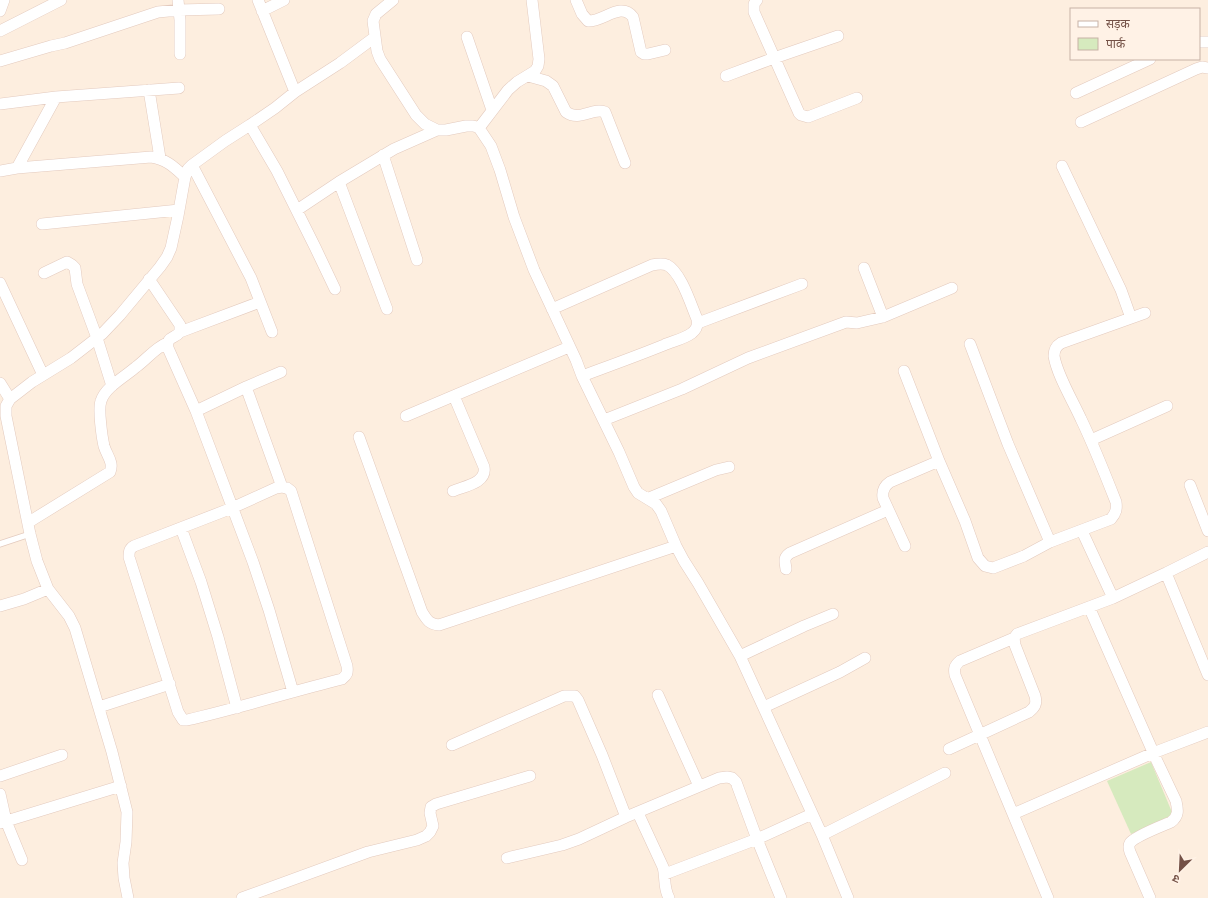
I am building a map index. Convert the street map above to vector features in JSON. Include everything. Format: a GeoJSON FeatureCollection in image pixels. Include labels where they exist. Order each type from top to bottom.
{"type":"FeatureCollection","features":[{"type":"Feature","properties":{"kind":"street"},"geometry":{"type":"LineString","coordinates":[[0,11],[4,0]]}},
{"type":"Feature","properties":{"kind":"street"},"geometry":{"type":"LineString","coordinates":[[0,31],[62,0]]}},
{"type":"Feature","properties":{"kind":"street"},"geometry":{"type":"LineString","coordinates":[[258,0],[296,92]]}},
{"type":"Feature","properties":{"kind":"street"},"geometry":{"type":"LineString","coordinates":[[262,11],[284,0]]}},
{"type":"Feature","properties":{"kind":"street"},"geometry":{"type":"LineString","coordinates":[[393,0],[374,17],[373,21],[380,59],[421,121],[436,130]]}},
{"type":"Feature","properties":{"kind":"street"},"geometry":{"type":"LineString","coordinates":[[479,128],[508,90],[537,68],[539,59],[533,0]]}},
{"type":"Feature","properties":{"kind":"street"},"geometry":{"type":"LineString","coordinates":[[576,0],[582,14],[588,21],[623,10],[630,14],[641,52],[644,54],[666,50]]}},
{"type":"Feature","properties":{"kind":"street"},"geometry":{"type":"LineString","coordinates":[[757,0],[754,4],[754,12],[796,109],[802,115],[808,117],[857,98]]}},
{"type":"Feature","properties":{"kind":"street"},"geometry":{"type":"LineString","coordinates":[[179,5],[180,54]]}},
{"type":"Feature","properties":{"kind":"street"},"geometry":{"type":"LineString","coordinates":[[0,61],[65,43],[179,5],[219,9]]}},
{"type":"Feature","properties":{"kind":"street"},"geometry":{"type":"LineString","coordinates":[[726,76],[838,36]]}},
{"type":"Feature","properties":{"kind":"street"},"geometry":{"type":"LineString","coordinates":[[128,898],[123,863],[126,842],[127,812],[121,786],[75,628],[69,616],[48,589],[39,567],[30,534],[3,412],[10,399],[43,375],[71,358],[97,338],[120,315],[160,267],[167,257],[170,248],[188,169],[225,141],[340,63],[375,37]]}},
{"type":"Feature","properties":{"kind":"street"},"geometry":{"type":"LineString","coordinates":[[467,37],[492,110]]}},
{"type":"Feature","properties":{"kind":"street"},"geometry":{"type":"LineString","coordinates":[[1076,93],[1148,60]]}},
{"type":"Feature","properties":{"kind":"street"},"geometry":{"type":"LineString","coordinates":[[1081,122],[1196,69],[1208,68]]}},
{"type":"Feature","properties":{"kind":"street"},"geometry":{"type":"LineString","coordinates":[[528,76],[546,81],[553,86],[566,112],[569,114],[576,116],[600,111],[605,112],[625,163]]}},
{"type":"Feature","properties":{"kind":"street"},"geometry":{"type":"LineString","coordinates":[[0,104],[56,97],[179,88]]}},
{"type":"Feature","properties":{"kind":"street"},"geometry":{"type":"LineString","coordinates":[[149,90],[160,158]]}},
{"type":"Feature","properties":{"kind":"street"},"geometry":{"type":"LineString","coordinates":[[17,168],[56,97]]}},
{"type":"Feature","properties":{"kind":"street"},"geometry":{"type":"LineString","coordinates":[[250,125],[277,171],[335,288]]}},
{"type":"Feature","properties":{"kind":"street"},"geometry":{"type":"LineString","coordinates":[[297,210],[383,155],[436,130],[470,126],[479,128],[491,146],[514,217],[534,270],[634,488],[656,504],[661,511],[684,561],[725,628],[740,656],[822,835],[848,898]]}},
{"type":"Feature","properties":{"kind":"street"},"geometry":{"type":"LineString","coordinates":[[383,155],[418,260]]}},
{"type":"Feature","properties":{"kind":"street"},"geometry":{"type":"LineString","coordinates":[[0,171],[17,168],[151,157],[160,158],[166,161],[185,177]]}},
{"type":"Feature","properties":{"kind":"street"},"geometry":{"type":"LineString","coordinates":[[192,165],[251,278],[272,332]]}},
{"type":"Feature","properties":{"kind":"street"},"geometry":{"type":"LineString","coordinates":[[1062,166],[1121,290],[1130,318]]}},
{"type":"Feature","properties":{"kind":"street"},"geometry":{"type":"LineString","coordinates":[[339,182],[387,309]]}},
{"type":"Feature","properties":{"kind":"street"},"geometry":{"type":"LineString","coordinates":[[42,224],[179,210]]}},
{"type":"Feature","properties":{"kind":"street"},"geometry":{"type":"LineString","coordinates":[[44,273],[67,262],[74,268],[77,284],[97,338],[112,386]]}},
{"type":"Feature","properties":{"kind":"street"},"geometry":{"type":"LineString","coordinates":[[552,308],[652,265],[660,264],[668,266],[679,277],[697,319],[698,324],[694,332],[582,376]]}},
{"type":"Feature","properties":{"kind":"street"},"geometry":{"type":"LineString","coordinates":[[864,268],[883,317]]}},
{"type":"Feature","properties":{"kind":"street"},"geometry":{"type":"LineString","coordinates":[[149,279],[180,325],[180,332]]}},
{"type":"Feature","properties":{"kind":"street"},"geometry":{"type":"LineString","coordinates":[[0,283],[43,375]]}},
{"type":"Feature","properties":{"kind":"street"},"geometry":{"type":"LineString","coordinates":[[698,324],[802,284]]}},
{"type":"Feature","properties":{"kind":"street"},"geometry":{"type":"LineString","coordinates":[[604,420],[682,389],[748,358],[846,322],[857,323],[883,317],[952,288]]}},
{"type":"Feature","properties":{"kind":"street"},"geometry":{"type":"LineString","coordinates":[[28,522],[110,472],[112,468],[105,448],[100,401],[112,386],[137,367],[155,350],[167,343],[180,332],[260,302]]}},
{"type":"Feature","properties":{"kind":"street"},"geometry":{"type":"LineString","coordinates":[[904,371],[939,461],[965,521],[978,558],[985,566],[993,568],[998,567],[1024,556],[1050,542],[1111,519],[1116,512],[1116,502],[1091,440],[1061,376],[1054,355],[1054,350],[1056,346],[1061,343],[1145,312]]}},
{"type":"Feature","properties":{"kind":"street"},"geometry":{"type":"LineString","coordinates":[[167,343],[196,411],[253,562],[293,692]]}},
{"type":"Feature","properties":{"kind":"street"},"geometry":{"type":"LineString","coordinates":[[970,344],[1008,444],[1050,542]]}},
{"type":"Feature","properties":{"kind":"street"},"geometry":{"type":"LineString","coordinates":[[406,416],[569,347]]}},
{"type":"Feature","properties":{"kind":"street"},"geometry":{"type":"LineString","coordinates":[[196,411],[281,372]]}},
{"type":"Feature","properties":{"kind":"street"},"geometry":{"type":"LineString","coordinates":[[0,383],[10,399]]}},
{"type":"Feature","properties":{"kind":"street"},"geometry":{"type":"LineString","coordinates":[[246,387],[282,487]]}},
{"type":"Feature","properties":{"kind":"street"},"geometry":{"type":"LineString","coordinates":[[453,491],[478,482],[482,479],[485,472],[454,396]]}},
{"type":"Feature","properties":{"kind":"street"},"geometry":{"type":"LineString","coordinates":[[1091,440],[1167,406]]}},
{"type":"Feature","properties":{"kind":"street"},"geometry":{"type":"LineString","coordinates":[[359,437],[422,612],[429,622],[433,624],[439,625],[676,546]]}},
{"type":"Feature","properties":{"kind":"street"},"geometry":{"type":"LineString","coordinates":[[905,546],[888,510],[882,494],[883,490],[886,484],[939,461]]}},
{"type":"Feature","properties":{"kind":"street"},"geometry":{"type":"LineString","coordinates":[[648,498],[716,470],[729,467]]}},
{"type":"Feature","properties":{"kind":"street"},"geometry":{"type":"LineString","coordinates":[[1190,485],[1208,531]]}},
{"type":"Feature","properties":{"kind":"street"},"geometry":{"type":"LineString","coordinates":[[282,487],[291,491],[348,666],[348,672],[342,679],[237,708],[183,720],[180,716],[129,557],[129,552],[134,546],[232,508],[276,488],[282,487]]}},
{"type":"Feature","properties":{"kind":"street"},"geometry":{"type":"LineString","coordinates":[[786,569],[786,556],[790,553],[888,510]]}},
{"type":"Feature","properties":{"kind":"street"},"geometry":{"type":"LineString","coordinates":[[181,528],[201,582],[218,637],[237,708]]}},
{"type":"Feature","properties":{"kind":"street"},"geometry":{"type":"LineString","coordinates":[[1082,531],[1113,598]]}},
{"type":"Feature","properties":{"kind":"street"},"geometry":{"type":"LineString","coordinates":[[1048,898],[955,676],[954,668],[956,664],[967,658],[1014,638],[1017,634],[1113,598],[1208,552]]}},
{"type":"Feature","properties":{"kind":"street"},"geometry":{"type":"LineString","coordinates":[[1166,573],[1207,670]]}},
{"type":"Feature","properties":{"kind":"street"},"geometry":{"type":"LineString","coordinates":[[0,606],[24,599],[48,589]]}},
{"type":"Feature","properties":{"kind":"street"},"geometry":{"type":"LineString","coordinates":[[1089,607],[1178,808],[1178,815],[1175,819],[1136,838],[1129,846],[1130,852],[1150,898]]}},
{"type":"Feature","properties":{"kind":"street"},"geometry":{"type":"LineString","coordinates":[[740,656],[833,614]]}},
{"type":"Feature","properties":{"kind":"street"},"geometry":{"type":"LineString","coordinates":[[949,749],[1028,712],[1035,705],[1035,696],[1015,645],[1014,638]]}},
{"type":"Feature","properties":{"kind":"street"},"geometry":{"type":"LineString","coordinates":[[764,707],[840,672],[865,658]]}},
{"type":"Feature","properties":{"kind":"street"},"geometry":{"type":"LineString","coordinates":[[99,707],[170,684]]}},
{"type":"Feature","properties":{"kind":"street"},"geometry":{"type":"LineString","coordinates":[[658,695],[699,786]]}},
{"type":"Feature","properties":{"kind":"street"},"geometry":{"type":"LineString","coordinates":[[452,745],[564,696],[575,696],[599,748],[626,817]]}},
{"type":"Feature","properties":{"kind":"street"},"geometry":{"type":"LineString","coordinates":[[1013,814],[1153,753],[1208,732]]}},
{"type":"Feature","properties":{"kind":"street"},"geometry":{"type":"LineString","coordinates":[[0,776],[62,755]]}},
{"type":"Feature","properties":{"kind":"street"},"geometry":{"type":"LineString","coordinates":[[822,835],[945,773]]}},
{"type":"Feature","properties":{"kind":"street"},"geometry":{"type":"LineString","coordinates":[[242,898],[368,852],[426,836],[433,826],[430,813],[431,808],[436,804],[530,776]]}},
{"type":"Feature","properties":{"kind":"street"},"geometry":{"type":"LineString","coordinates":[[507,858],[562,845],[579,839],[699,786],[719,778],[727,777],[732,778],[736,782],[781,898]]}},
{"type":"Feature","properties":{"kind":"street"},"geometry":{"type":"LineString","coordinates":[[3,822],[121,786]]}},
{"type":"Feature","properties":{"kind":"street"},"geometry":{"type":"LineString","coordinates":[[0,794],[3,822],[22,860]]}},
{"type":"Feature","properties":{"kind":"street"},"geometry":{"type":"LineString","coordinates":[[638,813],[663,867],[664,886],[668,898]]}},
{"type":"Feature","properties":{"kind":"street"},"geometry":{"type":"LineString","coordinates":[[664,874],[757,838],[812,814]]}},
{"type":"Feature","properties":{"kind":"lane"},"geometry":{"type":"LineString","coordinates":[[0,544],[30,534]]}},
{"type":"Feature","properties":{"kind":"green space"},"geometry":{"type":"Polygon","coordinates":[[[1151,762],[1174,817],[1131,834],[1107,781],[1151,762]]]}}]}
